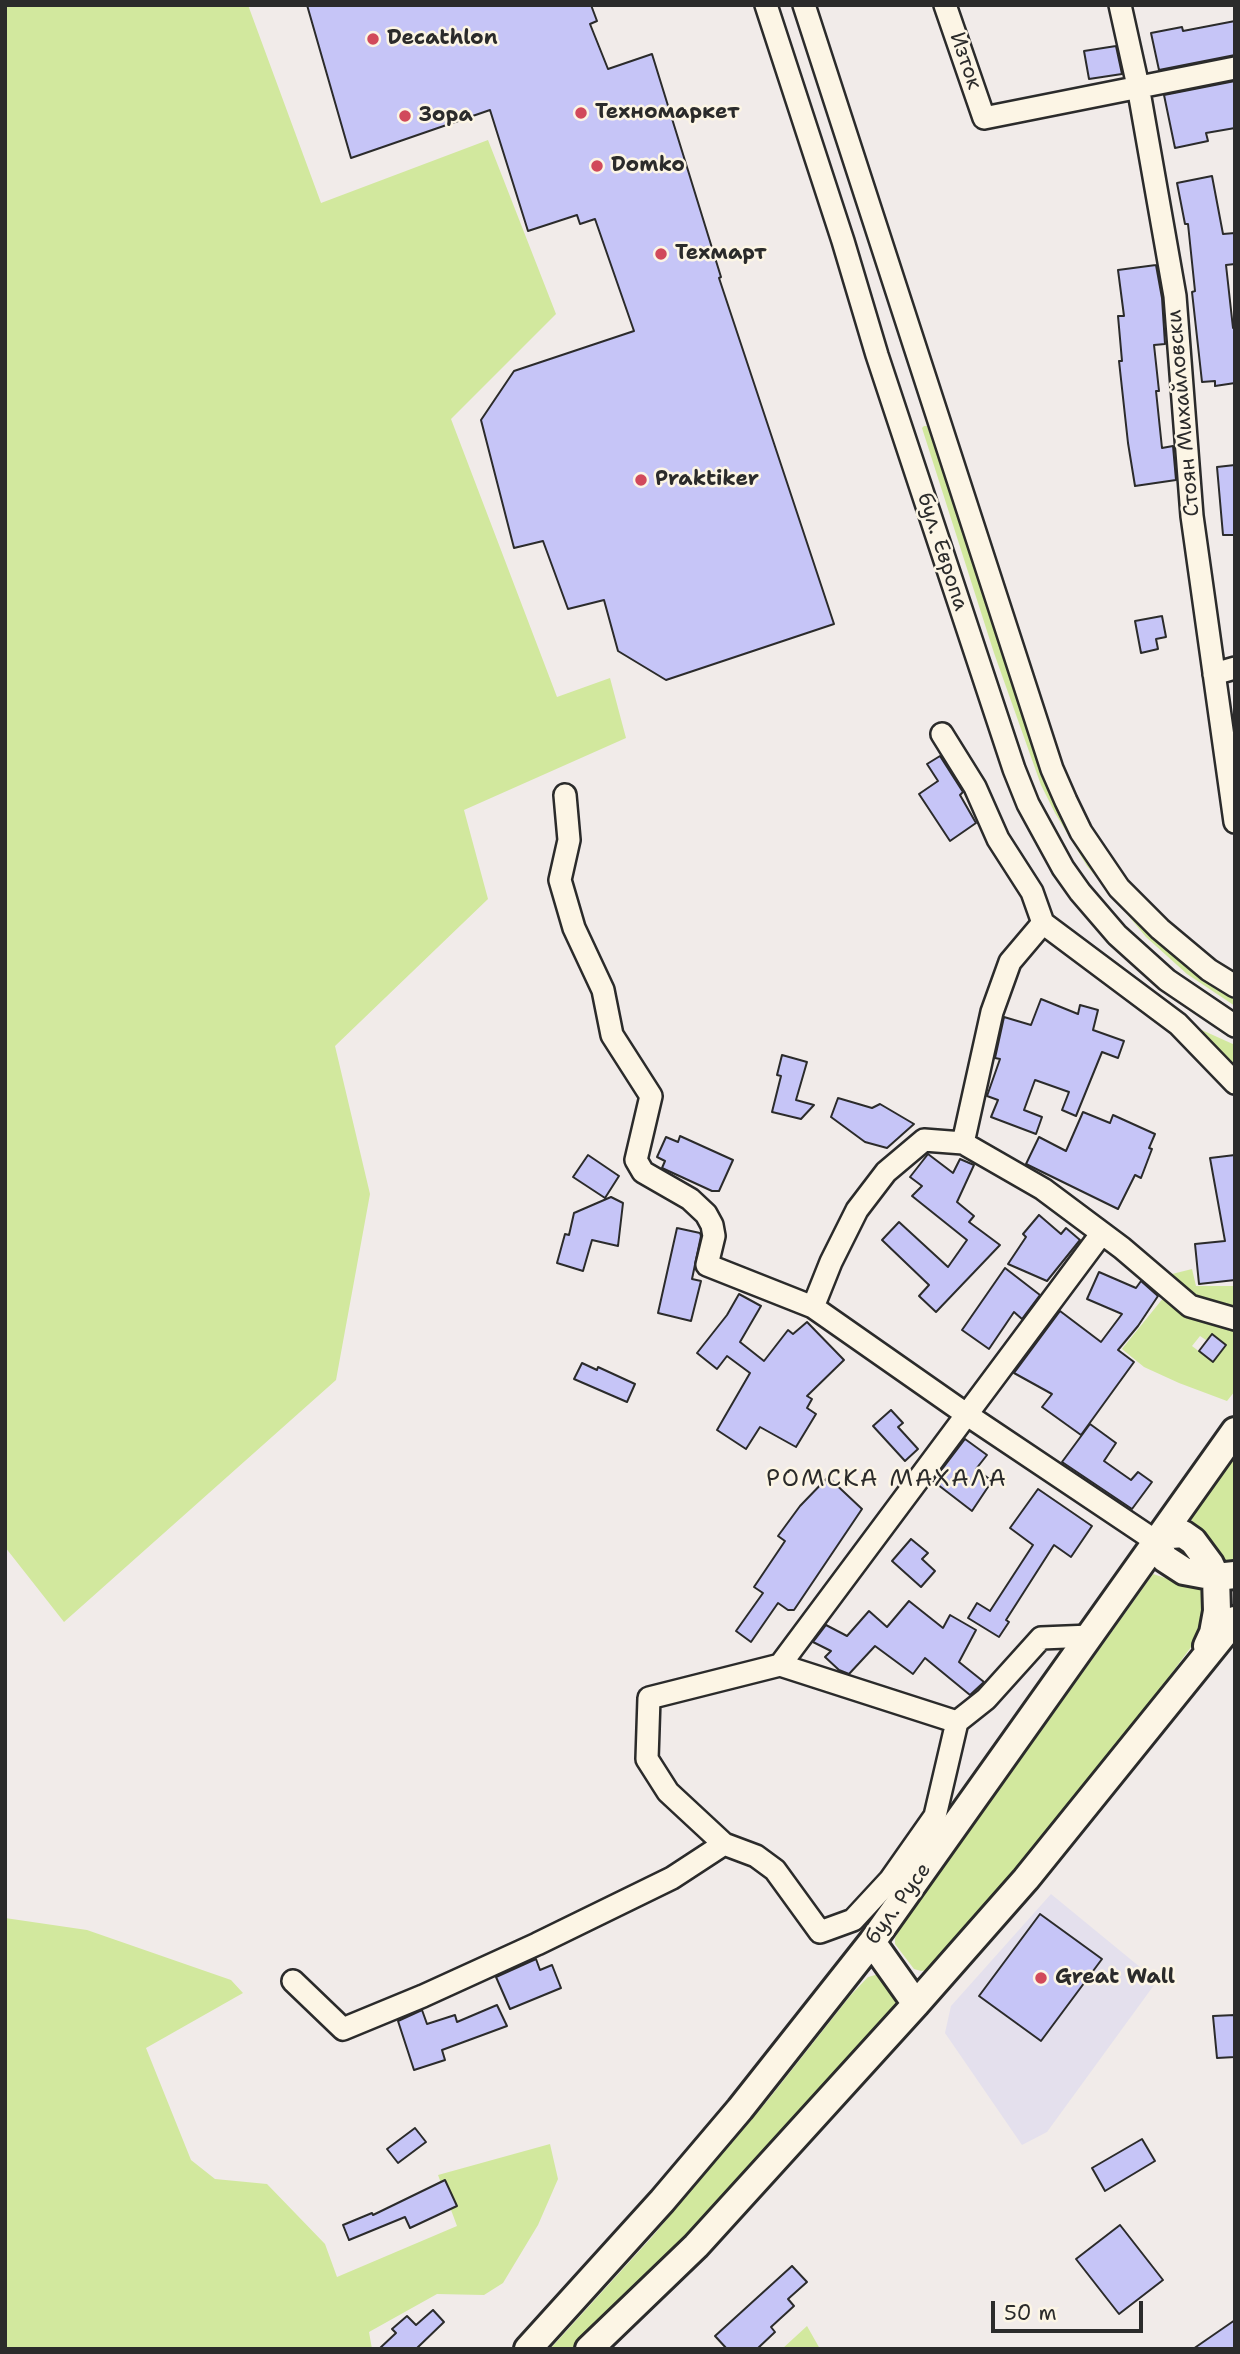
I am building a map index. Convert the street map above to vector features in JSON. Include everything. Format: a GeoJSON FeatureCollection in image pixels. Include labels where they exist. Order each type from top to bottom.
{"type":"FeatureCollection","features":[{"type":"Feature","properties":{"kind":"main road","name":"бул. Русе"},"geometry":{"type":"LineString","coordinates":[[528,2349],[662,2201],[872,1942],[1235,1431]]}},
{"type":"Feature","properties":{"kind":"main road"},"geometry":{"type":"LineString","coordinates":[[1157,1542],[1176,1534],[1188,1536],[1225,1576],[1213,1633],[1181,1689]]}},
{"type":"Feature","properties":{"kind":"main road"},"geometry":{"type":"LineString","coordinates":[[589,2349],[696,2246],[916,2004],[1026,1879],[1235,1620]]}},
{"type":"Feature","properties":{"kind":"main road"},"geometry":{"type":"LineString","coordinates":[[872,1942],[916,2004]]}},
{"type":"Feature","properties":{"kind":"street","name":"бул. Европа"},"geometry":{"type":"LineString","coordinates":[[766,5],[877,355],[1028,804],[1045,838],[1080,892],[1117,935],[1167,980],[1235,1026]]}},
{"type":"Feature","properties":{"kind":"street","name":"бул. Европа"},"geometry":{"type":"LineString","coordinates":[[804,5],[1052,769],[1066,801],[1081,832],[1119,888],[1175,942],[1209,970],[1235,986]]}},
{"type":"Feature","properties":{"kind":"street","name":"Изток"},"geometry":{"type":"LineString","coordinates":[[945,5],[984,118],[1138,86]]}},
{"type":"Feature","properties":{"kind":"street","name":"Стоян Михайловски"},"geometry":{"type":"LineString","coordinates":[[1120,5],[1138,86],[1175,296],[1192,516],[1235,822]]}},
{"type":"Feature","properties":{"kind":"street"},"geometry":{"type":"LineString","coordinates":[[1138,86],[1235,68]]}},
{"type":"Feature","properties":{"kind":"street"},"geometry":{"type":"LineString","coordinates":[[1214,674],[1235,668]]}},
{"type":"Feature","properties":{"kind":"street"},"geometry":{"type":"LineString","coordinates":[[942,734],[975,787],[998,839],[1032,892],[1043,923],[1178,1024],[1235,1083]]}},
{"type":"Feature","properties":{"kind":"street"},"geometry":{"type":"LineString","coordinates":[[565,795],[569,839],[560,880],[574,928],[603,990],[612,1035],[651,1096],[636,1160],[643,1172],[690,1199],[706,1214],[712,1224],[714,1237],[707,1265],[813,1307],[1157,1542]]}},
{"type":"Feature","properties":{"kind":"street"},"geometry":{"type":"LineString","coordinates":[[963,1143],[992,1012],[1010,962],[1043,923]]}},
{"type":"Feature","properties":{"kind":"street"},"geometry":{"type":"LineString","coordinates":[[813,1307],[831,1262],[857,1210],[886,1172],[924,1140],[963,1143],[1043,1189],[1102,1233],[1190,1306],[1235,1319]]}},
{"type":"Feature","properties":{"kind":"street"},"geometry":{"type":"LineString","coordinates":[[780,1665],[1102,1233]]}},
{"type":"Feature","properties":{"kind":"street"},"geometry":{"type":"LineString","coordinates":[[957,1722],[780,1665],[649,1698],[648,1759],[668,1792],[724,1844],[756,1856],[775,1870],[820,1932],[853,1920],[890,1880],[935,1816],[957,1722],[986,1699],[1041,1638],[1091,1636]]}},
{"type":"Feature","properties":{"kind":"street"},"geometry":{"type":"LineString","coordinates":[[293,1981],[342,2029],[423,1996],[537,1944],[672,1878],[724,1844]]}},
{"type":"Feature","properties":{"kind":"shaded area"},"geometry":{"type":"Polygon","coordinates":[[[1051,1894],[1157,1981],[1047,2132],[1022,2145],[945,2033],[951,2006],[1051,1894]]]}},
{"type":"Feature","properties":{"kind":"green space"},"geometry":{"type":"Polygon","coordinates":[[[5,5],[248,5],[321,203],[488,140],[556,314],[451,419],[557,697],[610,678],[626,738],[464,810],[488,899],[335,1046],[370,1194],[336,1380],[64,1622],[5,1547],[5,5]]]}},
{"type":"Feature","properties":{"kind":"green space"},"geometry":{"type":"Polygon","coordinates":[[[927,426],[1080,836],[1235,995],[1235,1006],[1187,974],[1146,937],[1087,866],[1055,813],[1041,785],[994,653],[922,428],[927,426]]]}},
{"type":"Feature","properties":{"kind":"green space"},"geometry":{"type":"Polygon","coordinates":[[[1184,1022],[1235,1045],[1235,1076],[1184,1022]]]}},
{"type":"Feature","properties":{"kind":"green space"},"geometry":{"type":"Polygon","coordinates":[[[1192,1269],[1196,1286],[1235,1286],[1235,1391],[1227,1401],[1144,1367],[1122,1349],[1164,1297],[1172,1274],[1192,1269]],[[1212,1334],[1206,1340],[1200,1336],[1192,1346],[1213,1362],[1226,1345],[1212,1334]]]}},
{"type":"Feature","properties":{"kind":"green space"},"geometry":{"type":"Polygon","coordinates":[[[1235,1455],[1235,1566],[1222,1564],[1191,1519],[1235,1455]]]}},
{"type":"Feature","properties":{"kind":"green space"},"geometry":{"type":"Polygon","coordinates":[[[1153,1574],[1202,1590],[1206,1601],[1205,1619],[1197,1639],[1100,1770],[932,1970],[914,1969],[895,1944],[900,1929],[1153,1574]]]}},
{"type":"Feature","properties":{"kind":"green space"},"geometry":{"type":"Polygon","coordinates":[[[5,1918],[87,1930],[231,1980],[243,1993],[146,2048],[191,2160],[215,2179],[267,2184],[325,2244],[337,2277],[457,2226],[438,2175],[550,2144],[558,2179],[538,2225],[503,2283],[484,2295],[437,2294],[369,2332],[372,2349],[5,2349],[5,1918]]]}},
{"type":"Feature","properties":{"kind":"green space"},"geometry":{"type":"Polygon","coordinates":[[[879,1974],[894,1992],[900,2006],[819,2100],[582,2349],[550,2349],[651,2238],[768,2100],[850,1996],[868,1977],[879,1974]]]}},
{"type":"Feature","properties":{"kind":"green space"},"geometry":{"type":"Polygon","coordinates":[[[807,2326],[820,2349],[782,2349],[807,2326]]]}},
{"type":"Feature","properties":{"kind":"building"},"geometry":{"type":"Polygon","coordinates":[[[307,5],[591,5],[597,21],[590,24],[608,69],[652,54],[721,277],[719,278],[834,624],[666,680],[618,651],[604,600],[568,609],[543,541],[514,548],[481,420],[514,371],[634,331],[595,219],[580,224],[577,215],[528,231],[490,110],[351,158],[307,5]]]}},
{"type":"Feature","properties":{"kind":"building"},"geometry":{"type":"Polygon","coordinates":[[[1235,21],[1235,55],[1159,70],[1151,33],[1182,27],[1183,31],[1235,21]]]}},
{"type":"Feature","properties":{"kind":"building"},"geometry":{"type":"Polygon","coordinates":[[[1116,46],[1122,74],[1089,79],[1084,51],[1116,46]]]}},
{"type":"Feature","properties":{"kind":"building"},"geometry":{"type":"Polygon","coordinates":[[[1235,81],[1235,128],[1206,133],[1208,141],[1175,148],[1164,95],[1235,81]]]}},
{"type":"Feature","properties":{"kind":"building"},"geometry":{"type":"Polygon","coordinates":[[[1212,176],[1223,234],[1235,233],[1235,264],[1226,265],[1235,328],[1235,383],[1215,386],[1215,381],[1202,382],[1188,224],[1185,224],[1177,183],[1212,176]]]}},
{"type":"Feature","properties":{"kind":"building"},"geometry":{"type":"Polygon","coordinates":[[[1156,265],[1162,298],[1165,344],[1154,345],[1159,391],[1156,391],[1162,448],[1173,446],[1176,480],[1135,486],[1119,361],[1122,361],[1118,316],[1124,316],[1118,270],[1156,265]]]}},
{"type":"Feature","properties":{"kind":"building"},"geometry":{"type":"Polygon","coordinates":[[[1235,465],[1235,535],[1223,535],[1217,467],[1235,465]]]}},
{"type":"Feature","properties":{"kind":"building"},"geometry":{"type":"Polygon","coordinates":[[[1162,616],[1166,637],[1156,639],[1158,649],[1141,653],[1135,621],[1162,616]]]}},
{"type":"Feature","properties":{"kind":"building"},"geometry":{"type":"Polygon","coordinates":[[[940,756],[963,792],[960,795],[976,823],[950,841],[919,794],[938,781],[927,764],[940,756]]]}},
{"type":"Feature","properties":{"kind":"building"},"geometry":{"type":"Polygon","coordinates":[[[1041,999],[1078,1014],[1080,1005],[1098,1010],[1093,1030],[1124,1041],[1118,1058],[1102,1052],[1076,1116],[1062,1110],[1069,1092],[1035,1080],[1024,1110],[1042,1117],[1036,1134],[991,1117],[998,1100],[987,1096],[1000,1059],[995,1058],[1004,1017],[1031,1025],[1041,999]]]}},
{"type":"Feature","properties":{"kind":"building"},"geometry":{"type":"Polygon","coordinates":[[[782,1055],[807,1062],[796,1100],[814,1105],[801,1119],[772,1112],[781,1076],[777,1075],[782,1055]]]}},
{"type":"Feature","properties":{"kind":"building"},"geometry":{"type":"Polygon","coordinates":[[[838,1098],[872,1108],[880,1104],[914,1124],[887,1148],[865,1142],[831,1117],[838,1098]]]}},
{"type":"Feature","properties":{"kind":"building"},"geometry":{"type":"Polygon","coordinates":[[[1083,1112],[1110,1123],[1113,1115],[1155,1134],[1141,1178],[1135,1175],[1118,1209],[1026,1164],[1039,1137],[1066,1151],[1083,1112]]]}},
{"type":"Feature","properties":{"kind":"building"},"geometry":{"type":"Polygon","coordinates":[[[680,1136],[733,1160],[719,1191],[712,1191],[662,1168],[665,1161],[657,1157],[666,1137],[678,1142],[680,1136]]]}},
{"type":"Feature","properties":{"kind":"building"},"geometry":{"type":"Polygon","coordinates":[[[928,1154],[953,1173],[960,1159],[974,1165],[957,1202],[974,1216],[969,1222],[1000,1245],[936,1312],[919,1296],[929,1285],[882,1240],[899,1222],[948,1267],[967,1240],[912,1196],[922,1186],[910,1177],[928,1154]]]}},
{"type":"Feature","properties":{"kind":"building"},"geometry":{"type":"Polygon","coordinates":[[[588,1155],[619,1176],[605,1198],[573,1177],[588,1155]]]}},
{"type":"Feature","properties":{"kind":"building"},"geometry":{"type":"Polygon","coordinates":[[[1235,1155],[1235,1280],[1199,1284],[1195,1244],[1225,1241],[1210,1158],[1235,1155]]]}},
{"type":"Feature","properties":{"kind":"building"},"geometry":{"type":"Polygon","coordinates":[[[611,1197],[623,1203],[618,1246],[592,1240],[583,1271],[557,1263],[565,1234],[569,1235],[574,1213],[611,1197]]]}},
{"type":"Feature","properties":{"kind":"building"},"geometry":{"type":"Polygon","coordinates":[[[1039,1215],[1061,1234],[1066,1228],[1080,1240],[1047,1281],[1008,1264],[1026,1237],[1023,1234],[1039,1215]]]}},
{"type":"Feature","properties":{"kind":"building"},"geometry":{"type":"Polygon","coordinates":[[[677,1228],[700,1233],[701,1236],[692,1279],[701,1281],[691,1321],[658,1313],[677,1228]]]}},
{"type":"Feature","properties":{"kind":"building"},"geometry":{"type":"Polygon","coordinates":[[[1005,1268],[1040,1295],[1022,1319],[1014,1312],[989,1349],[962,1330],[1005,1268]]]}},
{"type":"Feature","properties":{"kind":"building"},"geometry":{"type":"Polygon","coordinates":[[[1099,1272],[1136,1288],[1141,1281],[1158,1296],[1118,1350],[1134,1362],[1081,1435],[1042,1407],[1052,1394],[1014,1373],[1060,1311],[1101,1342],[1122,1314],[1087,1299],[1099,1272]]]}},
{"type":"Feature","properties":{"kind":"building"},"geometry":{"type":"Polygon","coordinates":[[[739,1294],[761,1306],[740,1342],[764,1361],[788,1330],[793,1334],[807,1322],[844,1360],[807,1396],[812,1399],[807,1408],[816,1414],[796,1447],[760,1427],[746,1449],[717,1430],[750,1373],[727,1356],[717,1369],[697,1353],[727,1315],[739,1294]]]}},
{"type":"Feature","properties":{"kind":"building"},"geometry":{"type":"Polygon","coordinates":[[[1212,1334],[1226,1345],[1213,1362],[1199,1351],[1212,1334]]]}},
{"type":"Feature","properties":{"kind":"building"},"geometry":{"type":"Polygon","coordinates":[[[582,1363],[597,1370],[598,1367],[635,1384],[627,1402],[574,1379],[582,1363]]]}},
{"type":"Feature","properties":{"kind":"building"},"geometry":{"type":"Polygon","coordinates":[[[891,1410],[903,1423],[898,1427],[918,1449],[905,1461],[873,1426],[891,1410]]]}},
{"type":"Feature","properties":{"kind":"building"},"geometry":{"type":"Polygon","coordinates":[[[1090,1424],[1116,1443],[1104,1461],[1131,1480],[1138,1472],[1152,1482],[1132,1509],[1062,1462],[1090,1424]]]}},
{"type":"Feature","properties":{"kind":"building"},"geometry":{"type":"Polygon","coordinates":[[[965,1439],[987,1455],[976,1469],[992,1481],[972,1511],[933,1481],[965,1439]]]}},
{"type":"Feature","properties":{"kind":"building"},"geometry":{"type":"Polygon","coordinates":[[[828,1477],[862,1509],[794,1610],[788,1610],[778,1603],[751,1642],[736,1631],[763,1593],[754,1587],[785,1541],[778,1536],[800,1506],[828,1477]]]}},
{"type":"Feature","properties":{"kind":"building"},"geometry":{"type":"Polygon","coordinates":[[[1038,1489],[1092,1526],[1071,1557],[1054,1545],[1006,1620],[1009,1622],[999,1637],[968,1618],[977,1603],[990,1611],[1033,1545],[1010,1528],[1038,1489]]]}},
{"type":"Feature","properties":{"kind":"building"},"geometry":{"type":"Polygon","coordinates":[[[911,1539],[928,1553],[922,1559],[935,1571],[921,1587],[892,1561],[911,1539]]]}},
{"type":"Feature","properties":{"kind":"building"},"geometry":{"type":"Polygon","coordinates":[[[909,1601],[943,1628],[950,1615],[976,1630],[959,1662],[984,1682],[970,1695],[925,1658],[913,1674],[875,1646],[849,1674],[839,1670],[825,1657],[831,1651],[813,1642],[826,1625],[847,1636],[869,1611],[887,1627],[909,1601]]]}},
{"type":"Feature","properties":{"kind":"building","name":"Great Wall"},"geometry":{"type":"Polygon","coordinates":[[[1040,1914],[1102,1959],[1041,2041],[979,1996],[1040,1914]]]}},
{"type":"Feature","properties":{"kind":"building"},"geometry":{"type":"Polygon","coordinates":[[[536,1959],[540,1970],[552,1965],[561,1988],[510,2009],[496,1977],[536,1959]]]}},
{"type":"Feature","properties":{"kind":"building"},"geometry":{"type":"Polygon","coordinates":[[[497,2005],[507,2026],[442,2050],[445,2060],[414,2070],[398,2021],[422,2010],[427,2024],[455,2015],[457,2022],[497,2005]]]}},
{"type":"Feature","properties":{"kind":"building"},"geometry":{"type":"Polygon","coordinates":[[[1235,2015],[1235,2057],[1217,2058],[1213,2016],[1235,2015]]]}},
{"type":"Feature","properties":{"kind":"building"},"geometry":{"type":"Polygon","coordinates":[[[415,2128],[426,2142],[398,2163],[387,2149],[415,2128]]]}},
{"type":"Feature","properties":{"kind":"building"},"geometry":{"type":"Polygon","coordinates":[[[1142,2139],[1155,2161],[1105,2191],[1092,2168],[1142,2139]]]}},
{"type":"Feature","properties":{"kind":"building"},"geometry":{"type":"Polygon","coordinates":[[[445,2180],[457,2206],[410,2228],[405,2217],[349,2240],[343,2225],[372,2213],[373,2215],[445,2180]]]}},
{"type":"Feature","properties":{"kind":"building"},"geometry":{"type":"Polygon","coordinates":[[[1120,2225],[1163,2280],[1119,2314],[1076,2259],[1120,2225]]]}},
{"type":"Feature","properties":{"kind":"building"},"geometry":{"type":"Polygon","coordinates":[[[792,2266],[807,2282],[788,2299],[794,2306],[771,2327],[775,2332],[757,2349],[727,2349],[715,2336],[792,2266]]]}},
{"type":"Feature","properties":{"kind":"building"},"geometry":{"type":"Polygon","coordinates":[[[433,2310],[444,2322],[416,2349],[379,2349],[396,2333],[392,2329],[407,2316],[416,2325],[433,2310]]]}},
{"type":"Feature","properties":{"kind":"building"},"geometry":{"type":"Polygon","coordinates":[[[1235,2320],[1235,2349],[1193,2349],[1235,2320]]]}},
{"type":"Feature","properties":{"kind":"place","name":"Decathlon"},"geometry":{"type":"Point","coordinates":[373,39]}},
{"type":"Feature","properties":{"kind":"place","name":"Техномаркет"},"geometry":{"type":"Point","coordinates":[581,113]}},
{"type":"Feature","properties":{"kind":"place","name":"Зора"},"geometry":{"type":"Point","coordinates":[405,116]}},
{"type":"Feature","properties":{"kind":"place","name":"Domko"},"geometry":{"type":"Point","coordinates":[597,166]}},
{"type":"Feature","properties":{"kind":"place","name":"Техмарт"},"geometry":{"type":"Point","coordinates":[661,254]}},
{"type":"Feature","properties":{"kind":"place","name":"Praktiker"},"geometry":{"type":"Point","coordinates":[641,480]}},
{"type":"Feature","properties":{"kind":"place","name":"Great Wall"},"geometry":{"type":"Point","coordinates":[1041,1978]}},
{"type":"Feature","properties":{"kind":"district","name":"РОМСКА МАХАЛА"},"geometry":{"type":"Point","coordinates":[887,1480]}}]}
